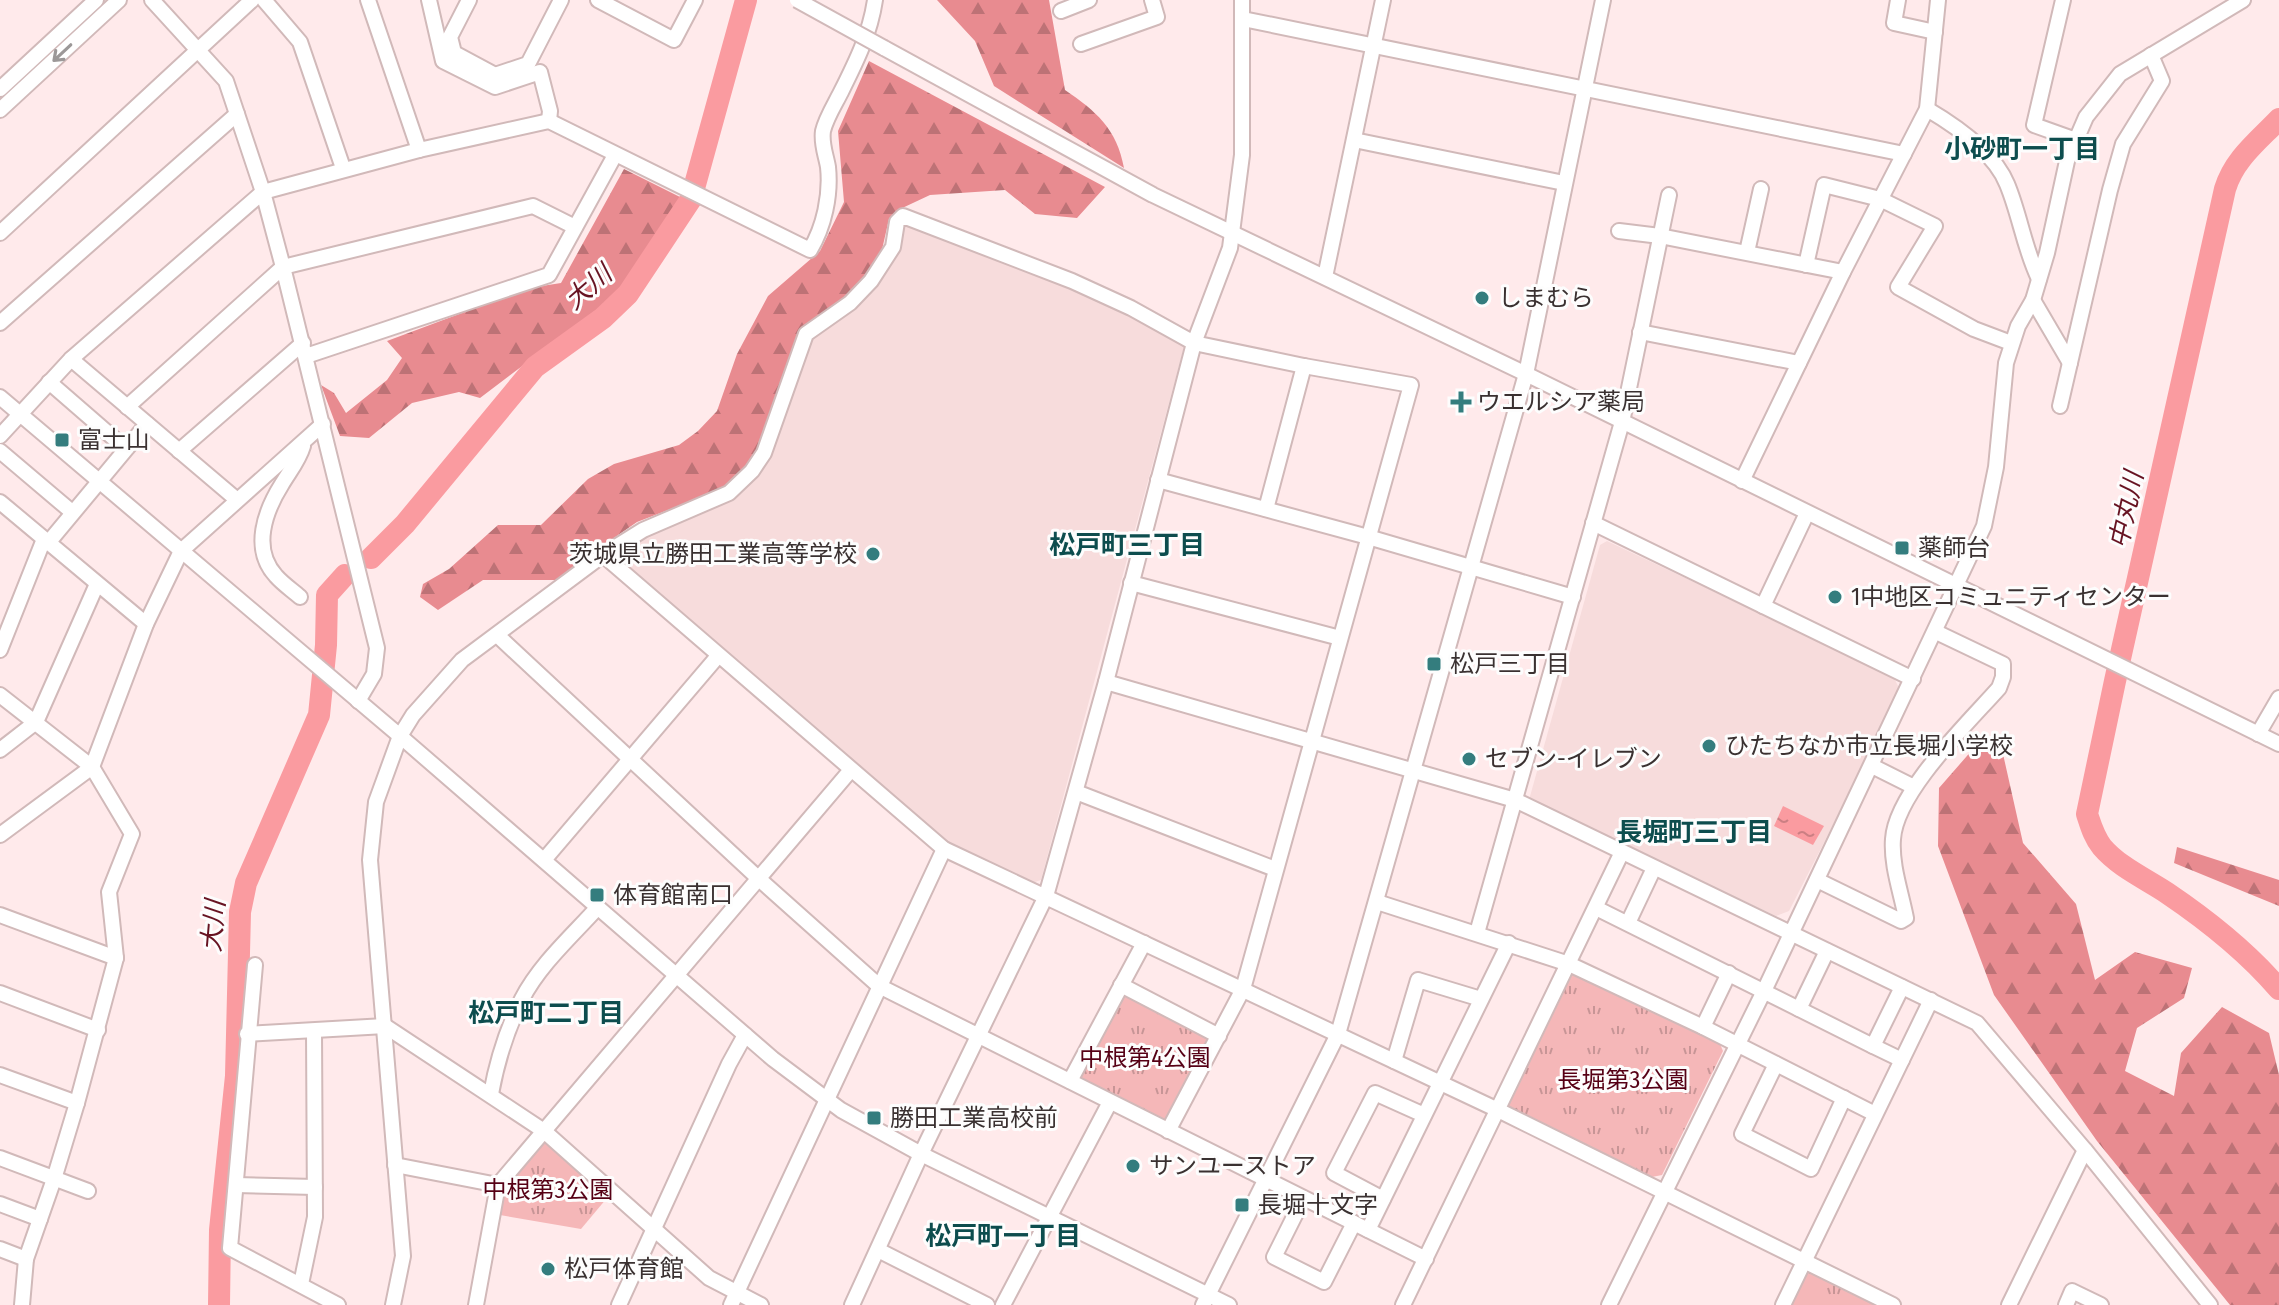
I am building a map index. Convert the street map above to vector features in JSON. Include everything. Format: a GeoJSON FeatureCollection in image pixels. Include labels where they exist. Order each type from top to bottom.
{"type":"FeatureCollection","features":[{"type":"Feature","properties":{"kind":"street"},"geometry":{"type":"LineString","coordinates":[[0,89],[96,0]]}},
{"type":"Feature","properties":{"kind":"street"},"geometry":{"type":"LineString","coordinates":[[0,110],[119,0]]}},
{"type":"Feature","properties":{"kind":"street"},"geometry":{"type":"LineString","coordinates":[[152,0],[226,81],[263,192],[377,648],[374,674],[358,701]]}},
{"type":"Feature","properties":{"kind":"street"},"geometry":{"type":"LineString","coordinates":[[0,233],[252,0]]}},
{"type":"Feature","properties":{"kind":"street"},"geometry":{"type":"LineString","coordinates":[[264,0],[300,42],[343,168]]}},
{"type":"Feature","properties":{"kind":"street"},"geometry":{"type":"LineString","coordinates":[[368,0],[419,150]]}},
{"type":"Feature","properties":{"kind":"street"},"geometry":{"type":"LineString","coordinates":[[429,0],[443,61],[495,87],[540,72],[550,111],[549,121]]}},
{"type":"Feature","properties":{"kind":"street"},"geometry":{"type":"LineString","coordinates":[[469,0],[450,37],[454,53],[495,75],[528,64],[561,0]]}},
{"type":"Feature","properties":{"kind":"street"},"geometry":{"type":"LineString","coordinates":[[598,0],[674,40],[695,0]]}},
{"type":"Feature","properties":{"kind":"street"},"geometry":{"type":"LineString","coordinates":[[797,0],[1153,195],[1526,374],[2279,744]]}},
{"type":"Feature","properties":{"kind":"street"},"geometry":{"type":"LineString","coordinates":[[0,436],[71,359],[263,192],[419,150],[549,121],[810,250],[822,231],[827,190],[828,168],[822,147],[824,128],[861,51],[872,23],[875,0]]}},
{"type":"Feature","properties":{"kind":"street"},"geometry":{"type":"LineString","coordinates":[[1061,11],[1089,0]]}},
{"type":"Feature","properties":{"kind":"street"},"geometry":{"type":"LineString","coordinates":[[1081,44],[1157,17],[1152,0]]}},
{"type":"Feature","properties":{"kind":"street"},"geometry":{"type":"LineString","coordinates":[[852,1305],[1046,896],[1106,682],[1194,343],[1230,248],[1242,155],[1242,0]]}},
{"type":"Feature","properties":{"kind":"street"},"geometry":{"type":"LineString","coordinates":[[1325,277],[1383,0]]}},
{"type":"Feature","properties":{"kind":"street"},"geometry":{"type":"LineString","coordinates":[[1206,1300],[1338,1034],[1526,374],[1603,0]]}},
{"type":"Feature","properties":{"kind":"street"},"geometry":{"type":"LineString","coordinates":[[1898,0],[1894,23],[1935,32]]}},
{"type":"Feature","properties":{"kind":"street"},"geometry":{"type":"LineString","coordinates":[[1742,481],[1843,272],[1927,109],[1938,0]]}},
{"type":"Feature","properties":{"kind":"street"},"geometry":{"type":"LineString","coordinates":[[2063,0],[2034,125],[2076,140]]}},
{"type":"Feature","properties":{"kind":"street"},"geometry":{"type":"LineString","coordinates":[[1609,1305],[1872,766],[1936,632],[1988,512],[1996,467],[2002,390],[2011,343],[2033,300],[2067,161],[2086,117],[2120,74],[2243,0]]}},
{"type":"Feature","properties":{"kind":"street"},"geometry":{"type":"LineString","coordinates":[[1243,19],[1904,154]]}},
{"type":"Feature","properties":{"kind":"street"},"geometry":{"type":"LineString","coordinates":[[2060,406],[2123,144],[2162,81],[2151,55]]}},
{"type":"Feature","properties":{"kind":"street"},"geometry":{"type":"LineString","coordinates":[[1927,109],[1963,130],[2007,181],[2030,260],[2039,279]]}},
{"type":"Feature","properties":{"kind":"street"},"geometry":{"type":"LineString","coordinates":[[0,323],[237,114]]}},
{"type":"Feature","properties":{"kind":"street"},"geometry":{"type":"LineString","coordinates":[[1354,140],[1564,183]]}},
{"type":"Feature","properties":{"kind":"street"},"geometry":{"type":"LineString","coordinates":[[179,451],[304,350],[549,275],[615,155]]}},
{"type":"Feature","properties":{"kind":"street"},"geometry":{"type":"LineString","coordinates":[[1806,265],[1824,185],[1880,199],[1935,226],[1898,287],[1974,329],[2011,343]]}},
{"type":"Feature","properties":{"kind":"street"},"geometry":{"type":"LineString","coordinates":[[1747,252],[1761,189]]}},
{"type":"Feature","properties":{"kind":"street"},"geometry":{"type":"LineString","coordinates":[[1477,933],[1622,422],[1669,195]]}},
{"type":"Feature","properties":{"kind":"street"},"geometry":{"type":"LineString","coordinates":[[127,407],[283,267],[533,206],[575,227]]}},
{"type":"Feature","properties":{"kind":"street"},"geometry":{"type":"LineString","coordinates":[[393,1305],[403,1256],[370,860],[371,830],[380,789],[400,736],[413,715],[452,670],[603,555],[643,530],[729,493],[752,471],[764,453],[806,334],[850,303],[871,281],[893,247],[899,218],[903,216],[1072,281],[1131,308],[1194,343],[1411,385],[1243,989],[1168,1131]]}},
{"type":"Feature","properties":{"kind":"street"},"geometry":{"type":"LineString","coordinates":[[1619,231],[1660,236],[1843,272]]}},
{"type":"Feature","properties":{"kind":"street"},"geometry":{"type":"LineString","coordinates":[[2033,300],[2070,363]]}},
{"type":"Feature","properties":{"kind":"street"},"geometry":{"type":"LineString","coordinates":[[1640,332],[1799,363]]}},
{"type":"Feature","properties":{"kind":"street"},"geometry":{"type":"LineString","coordinates":[[71,359],[236,499]]}},
{"type":"Feature","properties":{"kind":"street"},"geometry":{"type":"LineString","coordinates":[[1266,509],[1304,366]]}},
{"type":"Feature","properties":{"kind":"street"},"geometry":{"type":"LineString","coordinates":[[49,382],[125,448]]}},
{"type":"Feature","properties":{"kind":"street"},"geometry":{"type":"LineString","coordinates":[[0,397],[400,736],[745,1035],[826,1100],[921,1154],[1206,1300],[1229,1305]]}},
{"type":"Feature","properties":{"kind":"street"},"geometry":{"type":"LineString","coordinates":[[0,650],[46,541],[147,424]]}},
{"type":"Feature","properties":{"kind":"street"},"geometry":{"type":"LineString","coordinates":[[0,835],[92,767],[146,624],[181,551],[323,424]]}},
{"type":"Feature","properties":{"kind":"street"},"geometry":{"type":"LineString","coordinates":[[300,597],[268,565],[263,533],[270,503],[305,442]]}},
{"type":"Feature","properties":{"kind":"street"},"geometry":{"type":"LineString","coordinates":[[0,451],[72,512]]}},
{"type":"Feature","properties":{"kind":"street"},"geometry":{"type":"LineString","coordinates":[[1158,480],[1573,597]]}},
{"type":"Feature","properties":{"kind":"street"},"geometry":{"type":"LineString","coordinates":[[0,502],[146,624]]}},
{"type":"Feature","properties":{"kind":"street"},"geometry":{"type":"LineString","coordinates":[[1763,606],[1807,513]]}},
{"type":"Feature","properties":{"kind":"street"},"geometry":{"type":"LineString","coordinates":[[1593,523],[1913,679]]}},
{"type":"Feature","properties":{"kind":"street"},"geometry":{"type":"LineString","coordinates":[[603,555],[944,849],[1498,1110],[1893,1305]]}},
{"type":"Feature","properties":{"kind":"street"},"geometry":{"type":"LineString","coordinates":[[1131,583],[1340,638]]}},
{"type":"Feature","properties":{"kind":"street"},"geometry":{"type":"LineString","coordinates":[[0,750],[36,722],[97,584]]}},
{"type":"Feature","properties":{"kind":"street"},"geometry":{"type":"LineString","coordinates":[[1817,880],[1901,921],[1906,918],[1893,859],[1893,836],[1900,812],[1914,787],[1999,688],[2003,677],[2003,664],[1936,632]]}},
{"type":"Feature","properties":{"kind":"street"},"geometry":{"type":"LineString","coordinates":[[497,635],[879,986],[1426,1259]]}},
{"type":"Feature","properties":{"kind":"street"},"geometry":{"type":"LineString","coordinates":[[544,860],[718,656]]}},
{"type":"Feature","properties":{"kind":"street"},"geometry":{"type":"LineString","coordinates":[[1106,682],[1515,800],[1977,1023],[2210,1305]]}},
{"type":"Feature","properties":{"kind":"street"},"geometry":{"type":"LineString","coordinates":[[0,695],[92,767],[132,834],[109,892],[116,958],[77,1103],[26,1259],[22,1305]]}},
{"type":"Feature","properties":{"kind":"street"},"geometry":{"type":"LineString","coordinates":[[2258,734],[2279,698]]}},
{"type":"Feature","properties":{"kind":"street"},"geometry":{"type":"LineString","coordinates":[[1872,766],[1914,787]]}},
{"type":"Feature","properties":{"kind":"street"},"geometry":{"type":"LineString","coordinates":[[476,1305],[498,1185],[850,771]]}},
{"type":"Feature","properties":{"kind":"street"},"geometry":{"type":"LineString","coordinates":[[1076,792],[1275,869]]}},
{"type":"Feature","properties":{"kind":"street"},"geometry":{"type":"LineString","coordinates":[[734,1299],[944,849]]}},
{"type":"Feature","properties":{"kind":"street"},"geometry":{"type":"LineString","coordinates":[[1403,1305],[1622,852]]}},
{"type":"Feature","properties":{"kind":"street"},"geometry":{"type":"LineString","coordinates":[[1628,923],[1654,868]]}},
{"type":"Feature","properties":{"kind":"street"},"geometry":{"type":"LineString","coordinates":[[1377,902],[1569,964],[1703,1027],[1875,1114]]}},
{"type":"Feature","properties":{"kind":"street"},"geometry":{"type":"LineString","coordinates":[[491,1094],[498,1058],[523,997],[545,966],[598,907]]}},
{"type":"Feature","properties":{"kind":"street"},"geometry":{"type":"LineString","coordinates":[[1596,908],[1902,1060]]}},
{"type":"Feature","properties":{"kind":"street"},"geometry":{"type":"LineString","coordinates":[[0,915],[116,958]]}},
{"type":"Feature","properties":{"kind":"street"},"geometry":{"type":"LineString","coordinates":[[1070,1081],[1144,943]]}},
{"type":"Feature","properties":{"kind":"street"},"geometry":{"type":"LineString","coordinates":[[1368,1230],[1509,943]]}},
{"type":"Feature","properties":{"kind":"street"},"geometry":{"type":"LineString","coordinates":[[1799,1009],[1827,951]]}},
{"type":"Feature","properties":{"kind":"street"},"geometry":{"type":"LineString","coordinates":[[255,965],[230,1248],[338,1305]]}},
{"type":"Feature","properties":{"kind":"street"},"geometry":{"type":"LineString","coordinates":[[1703,1027],[1729,973]]}},
{"type":"Feature","properties":{"kind":"street"},"geometry":{"type":"LineString","coordinates":[[1394,1061],[1418,980],[1481,999]]}},
{"type":"Feature","properties":{"kind":"street"},"geometry":{"type":"LineString","coordinates":[[1121,985],[1219,1036]]}},
{"type":"Feature","properties":{"kind":"street"},"geometry":{"type":"LineString","coordinates":[[1873,1046],[1902,987]]}},
{"type":"Feature","properties":{"kind":"street"},"geometry":{"type":"LineString","coordinates":[[0,993],[98,1030]]}},
{"type":"Feature","properties":{"kind":"street"},"geometry":{"type":"LineString","coordinates":[[1783,1305],[1931,1000]]}},
{"type":"Feature","properties":{"kind":"street"},"geometry":{"type":"LineString","coordinates":[[247,1034],[385,1026],[544,1131],[734,1299],[761,1305]]}},
{"type":"Feature","properties":{"kind":"street"},"geometry":{"type":"LineString","coordinates":[[301,1284],[315,1217],[314,1031]]}},
{"type":"Feature","properties":{"kind":"street"},"geometry":{"type":"LineString","coordinates":[[619,1305],[745,1035]]}},
{"type":"Feature","properties":{"kind":"street"},"geometry":{"type":"LineString","coordinates":[[1776,1064],[1742,1134],[1811,1169],[1844,1098]]}},
{"type":"Feature","properties":{"kind":"street"},"geometry":{"type":"LineString","coordinates":[[0,1075],[77,1103]]}},
{"type":"Feature","properties":{"kind":"street"},"geometry":{"type":"LineString","coordinates":[[1383,1199],[1334,1173],[1375,1093],[1424,1115]]}},
{"type":"Feature","properties":{"kind":"street"},"geometry":{"type":"LineString","coordinates":[[1003,1305],[1110,1102]]}},
{"type":"Feature","properties":{"kind":"street"},"geometry":{"type":"LineString","coordinates":[[2009,1305],[2085,1150]]}},
{"type":"Feature","properties":{"kind":"street"},"geometry":{"type":"LineString","coordinates":[[0,1158],[88,1191]]}},
{"type":"Feature","properties":{"kind":"street"},"geometry":{"type":"LineString","coordinates":[[395,1165],[498,1185]]}},
{"type":"Feature","properties":{"kind":"street"},"geometry":{"type":"LineString","coordinates":[[236,1185],[315,1187]]}},
{"type":"Feature","properties":{"kind":"street"},"geometry":{"type":"LineString","coordinates":[[1303,1199],[1274,1257],[1324,1282],[1354,1223]]}},
{"type":"Feature","properties":{"kind":"street"},"geometry":{"type":"LineString","coordinates":[[0,1204],[40,1219]]}},
{"type":"Feature","properties":{"kind":"street"},"geometry":{"type":"LineString","coordinates":[[0,1249],[26,1259]]}},
{"type":"Feature","properties":{"kind":"street"},"geometry":{"type":"LineString","coordinates":[[878,1250],[987,1305]]}},
{"type":"Feature","properties":{"kind":"street"},"geometry":{"type":"LineString","coordinates":[[2066,1305],[2072,1291],[2101,1305]]}},
{"type":"Feature","properties":{"kind":"shaded area","name":"茨城県立勝田工業高等学校"},"geometry":{"type":"Polygon","coordinates":[[[907,222],[1091,296],[1180,341],[1184,347],[1041,880],[1032,883],[946,843],[618,558],[619,551],[662,529],[719,506],[739,490],[810,338],[827,328],[879,284],[897,255],[903,226],[907,222]]]}},
{"type":"Feature","properties":{"kind":"shaded area","name":"ひたちなか市立長堀小学校"},"geometry":{"type":"Polygon","coordinates":[[[1607,541],[1893,676],[1901,692],[1789,911],[1776,916],[1529,800],[1600,545],[1607,541]]]}},
{"type":"Feature","properties":{"kind":"green space"},"geometry":{"type":"Polygon","coordinates":[[[937,0],[1049,0],[1065,90],[1104,122],[1116,142],[1124,168],[994,86],[975,41],[937,0]]]}},
{"type":"Feature","properties":{"kind":"green space"},"geometry":{"type":"Polygon","coordinates":[[[869,61],[1105,187],[1077,218],[1035,214],[1005,190],[930,195],[898,210],[889,219],[881,254],[864,278],[845,297],[800,329],[758,451],[728,487],[637,522],[598,549],[564,580],[483,580],[438,610],[420,597],[423,584],[449,569],[498,525],[541,525],[588,479],[614,464],[679,445],[717,411],[737,354],[768,296],[820,251],[844,202],[838,131],[869,61]]]}},
{"type":"Feature","properties":{"kind":"green space"},"geometry":{"type":"Polygon","coordinates":[[[624,169],[680,197],[624,289],[480,398],[459,392],[412,403],[369,438],[340,436],[321,385],[334,393],[346,413],[387,380],[402,358],[387,341],[529,288],[561,283],[624,169]]]}},
{"type":"Feature","properties":{"kind":"green space"},"geometry":{"type":"Polygon","coordinates":[[[1980,741],[2003,754],[2023,843],[2076,904],[2095,980],[2135,952],[2192,968],[2184,998],[2137,1028],[2125,1071],[2174,1096],[2181,1053],[2222,1007],[2269,1033],[2279,1075],[2279,1305],[2230,1305],[2097,1141],[1994,995],[1938,846],[1939,788],[1980,741]]]}},
{"type":"Feature","properties":{"kind":"green space"},"geometry":{"type":"Polygon","coordinates":[[[2177,847],[2279,880],[2279,906],[2174,863],[2177,847]]]}},
{"type":"Feature","properties":{"kind":"green space","name":"長堀第3公園"},"geometry":{"type":"Polygon","coordinates":[[[1579,974],[1720,1044],[1723,1051],[1662,1175],[1647,1178],[1508,1107],[1572,975],[1579,974]]]}},
{"type":"Feature","properties":{"kind":"green space","name":"中根第4公園"},"geometry":{"type":"Polygon","coordinates":[[[1124,993],[1211,1039],[1166,1124],[1079,1078],[1124,993]]]}},
{"type":"Feature","properties":{"kind":"green space","name":"中根第3公園"},"geometry":{"type":"Polygon","coordinates":[[[545,1140],[607,1198],[581,1229],[500,1215],[506,1188],[545,1140]]]}},
{"type":"Feature","properties":{"kind":"green space"},"geometry":{"type":"Polygon","coordinates":[[[1806,1271],[1875,1305],[1789,1305],[1806,1271]]]}},
{"type":"Feature","properties":{"kind":"water"},"geometry":{"type":"Polygon","coordinates":[[[1783,806],[1824,826],[1813,845],[1774,826],[1783,806]]]}},
{"type":"Feature","properties":{"kind":"waterway","name":"大川"},"geometry":{"type":"LineString","coordinates":[[371,558],[405,524],[535,367],[603,318],[628,294],[691,199],[746,0]]}},
{"type":"Feature","properties":{"kind":"waterway","name":"中丸川"},"geometry":{"type":"LineString","coordinates":[[2279,119],[2234,168],[2225,189],[2087,814],[2097,839],[2109,854],[2212,926],[2279,989]]}},
{"type":"Feature","properties":{"kind":"waterway","name":"大川"},"geometry":{"type":"LineString","coordinates":[[219,1305],[220,1230],[236,1076],[240,912],[246,883],[319,715],[327,595],[345,575]]}},
{"type":"Feature","properties":{"kind":"place","name":"しまむら"},"geometry":{"type":"Point","coordinates":[1482,298]}},
{"type":"Feature","properties":{"kind":"place","name":"ウエルシア薬局"},"geometry":{"type":"Point","coordinates":[1461,402]}},
{"type":"Feature","properties":{"kind":"place","name":"富士山"},"geometry":{"type":"Point","coordinates":[62,440]}},
{"type":"Feature","properties":{"kind":"place","name":"薬師台"},"geometry":{"type":"Point","coordinates":[1902,548]}},
{"type":"Feature","properties":{"kind":"place","name":"茨城県立勝田工業高等学校"},"geometry":{"type":"Point","coordinates":[873,554]}},
{"type":"Feature","properties":{"kind":"place","name":"1中地区コミュニティセンター"},"geometry":{"type":"Point","coordinates":[1835,597]}},
{"type":"Feature","properties":{"kind":"place","name":"松戸三丁目"},"geometry":{"type":"Point","coordinates":[1434,664]}},
{"type":"Feature","properties":{"kind":"place","name":"ひたちなか市立長堀小学校"},"geometry":{"type":"Point","coordinates":[1709,746]}},
{"type":"Feature","properties":{"kind":"place","name":"セブン-イレブン"},"geometry":{"type":"Point","coordinates":[1469,759]}},
{"type":"Feature","properties":{"kind":"place","name":"体育館南口"},"geometry":{"type":"Point","coordinates":[597,895]}},
{"type":"Feature","properties":{"kind":"place","name":"勝田工業高校前"},"geometry":{"type":"Point","coordinates":[874,1118]}},
{"type":"Feature","properties":{"kind":"place","name":"サンユーストア"},"geometry":{"type":"Point","coordinates":[1133,1166]}},
{"type":"Feature","properties":{"kind":"place","name":"長堀十文字"},"geometry":{"type":"Point","coordinates":[1242,1205]}},
{"type":"Feature","properties":{"kind":"place","name":"松戸体育館"},"geometry":{"type":"Point","coordinates":[548,1269]}},
{"type":"Feature","properties":{"kind":"district","name":"小砂町一丁目"},"geometry":{"type":"Point","coordinates":[2022,149]}},
{"type":"Feature","properties":{"kind":"district","name":"松戸町三丁目"},"geometry":{"type":"Point","coordinates":[1127,545]}},
{"type":"Feature","properties":{"kind":"district","name":"長堀町三丁目"},"geometry":{"type":"Point","coordinates":[1694,832]}},
{"type":"Feature","properties":{"kind":"district","name":"松戸町二丁目"},"geometry":{"type":"Point","coordinates":[546,1013]}},
{"type":"Feature","properties":{"kind":"district","name":"松戸町一丁目"},"geometry":{"type":"Point","coordinates":[1003,1236]}}]}
